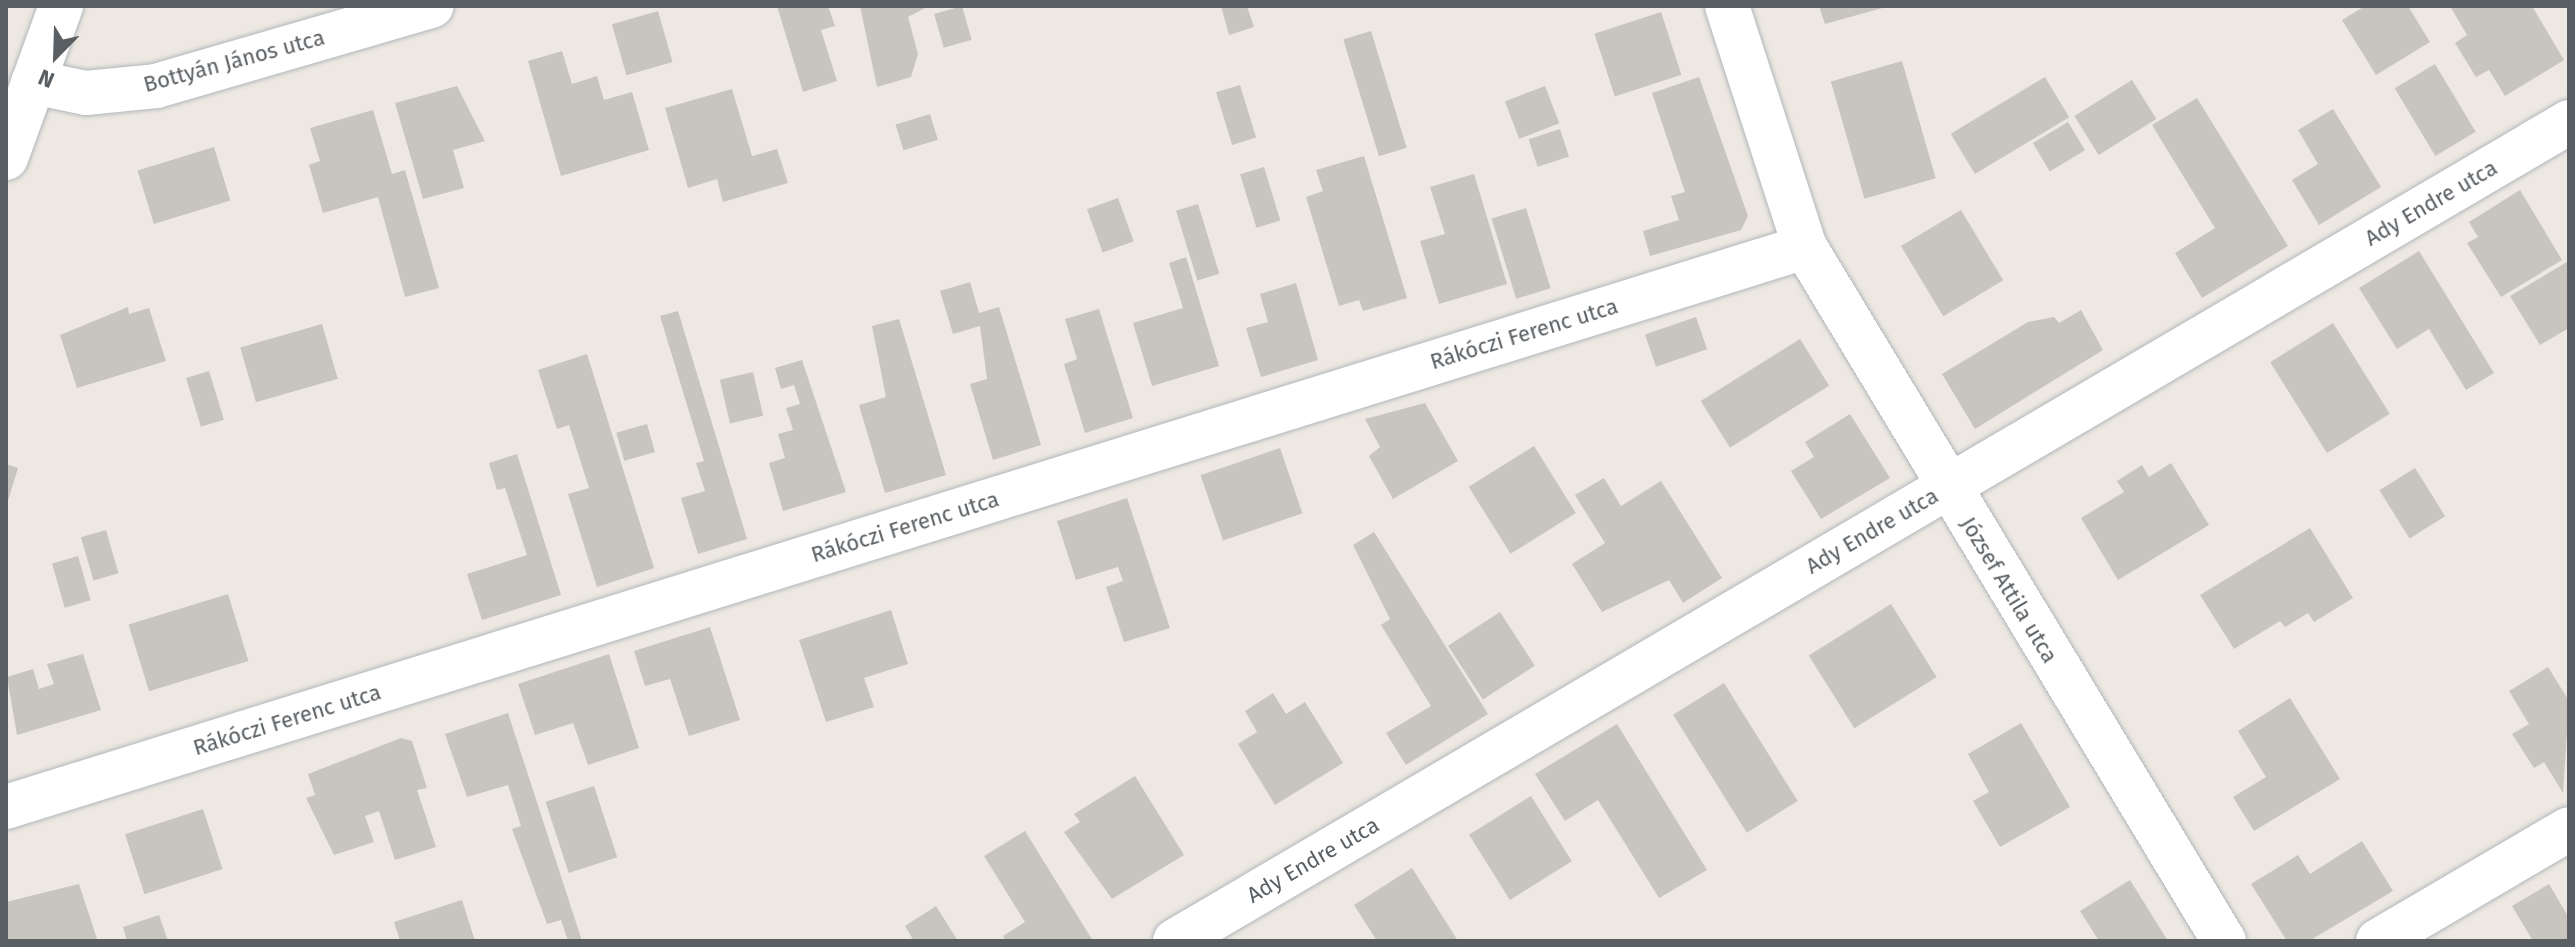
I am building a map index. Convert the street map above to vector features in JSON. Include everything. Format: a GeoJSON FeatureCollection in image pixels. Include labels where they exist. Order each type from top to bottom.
{"type":"FeatureCollection","features":[{"type":"Feature","properties":{"kind":"street"},"geometry":{"type":"LineString","coordinates":[[6,158],[61,6]]}},
{"type":"Feature","properties":{"kind":"street","name":"Bottyán János utca"},"geometry":{"type":"LineString","coordinates":[[33,82],[86,93],[156,86],[432,6]]}},
{"type":"Feature","properties":{"kind":"street","name":"József Attila utca"},"geometry":{"type":"LineString","coordinates":[[1727,6],[1805,247],[1946,487],[2224,941]]}},
{"type":"Feature","properties":{"kind":"street","name":"Ady Endre utca"},"geometry":{"type":"LineString","coordinates":[[1175,941],[2569,122]]}},
{"type":"Feature","properties":{"kind":"street","name":"Rákóczi Ferenc utca"},"geometry":{"type":"LineString","coordinates":[[6,807],[1805,247]]}},
{"type":"Feature","properties":{"kind":"street"},"geometry":{"type":"LineString","coordinates":[[2378,941],[2569,829]]}},
{"type":"Feature","properties":{"kind":"building"},"geometry":{"type":"Polygon","coordinates":[[[777,6],[828,6],[835,26],[821,30],[837,81],[803,92],[777,6]]]}},
{"type":"Feature","properties":{"kind":"building"},"geometry":{"type":"Polygon","coordinates":[[[860,6],[929,6],[908,17],[918,54],[911,77],[877,87],[860,6]]]}},
{"type":"Feature","properties":{"kind":"building"},"geometry":{"type":"Polygon","coordinates":[[[962,6],[972,40],[944,48],[934,14],[962,6]]]}},
{"type":"Feature","properties":{"kind":"building"},"geometry":{"type":"Polygon","coordinates":[[[1221,6],[1247,6],[1254,27],[1229,35],[1221,6]]]}},
{"type":"Feature","properties":{"kind":"building"},"geometry":{"type":"Polygon","coordinates":[[[1819,6],[1886,6],[1886,7],[1825,24],[1819,6]]]}},
{"type":"Feature","properties":{"kind":"building"},"geometry":{"type":"Polygon","coordinates":[[[2365,6],[2408,6],[2430,42],[2376,75],[2342,20],[2365,6]]]}},
{"type":"Feature","properties":{"kind":"building"},"geometry":{"type":"Polygon","coordinates":[[[2450,6],[2532,6],[2564,60],[2505,96],[2489,70],[2476,77],[2455,43],[2467,35],[2450,6]]]}},
{"type":"Feature","properties":{"kind":"building"},"geometry":{"type":"Polygon","coordinates":[[[658,11],[673,62],[626,75],[612,24],[658,11]]]}},
{"type":"Feature","properties":{"kind":"building"},"geometry":{"type":"Polygon","coordinates":[[[1661,12],[1681,75],[1615,96],[1594,34],[1661,12]]]}},
{"type":"Feature","properties":{"kind":"building"},"geometry":{"type":"Polygon","coordinates":[[[1371,31],[1407,148],[1379,156],[1343,39],[1371,31]]]}},
{"type":"Feature","properties":{"kind":"building"},"geometry":{"type":"Polygon","coordinates":[[[562,51],[572,84],[597,76],[604,100],[632,92],[649,150],[561,176],[528,61],[562,51]]]}},
{"type":"Feature","properties":{"kind":"building"},"geometry":{"type":"Polygon","coordinates":[[[1902,61],[1936,178],[1864,199],[1831,81],[1902,61]]]}},
{"type":"Feature","properties":{"kind":"building"},"geometry":{"type":"Polygon","coordinates":[[[2435,64],[2476,132],[2435,156],[2395,88],[2435,64]]]}},
{"type":"Feature","properties":{"kind":"building"},"geometry":{"type":"Polygon","coordinates":[[[1699,77],[1748,216],[1741,230],[1650,256],[1643,231],[1679,220],[1671,196],[1685,192],[1652,93],[1699,77]]]}},
{"type":"Feature","properties":{"kind":"building"},"geometry":{"type":"Polygon","coordinates":[[[2045,77],[2069,117],[1975,174],[1951,134],[2045,77]]]}},
{"type":"Feature","properties":{"kind":"building"},"geometry":{"type":"Polygon","coordinates":[[[2132,80],[2156,119],[2099,155],[2074,116],[2132,80]]]}},
{"type":"Feature","properties":{"kind":"building"},"geometry":{"type":"Polygon","coordinates":[[[1240,85],[1256,138],[1232,145],[1216,92],[1240,85]]]}},
{"type":"Feature","properties":{"kind":"building"},"geometry":{"type":"Polygon","coordinates":[[[457,86],[485,141],[453,150],[464,188],[423,199],[395,103],[457,86]]]}},
{"type":"Feature","properties":{"kind":"building"},"geometry":{"type":"Polygon","coordinates":[[[1545,86],[1559,123],[1519,139],[1505,101],[1545,86]]]}},
{"type":"Feature","properties":{"kind":"building"},"geometry":{"type":"Polygon","coordinates":[[[732,89],[752,156],[777,149],[788,183],[723,202],[717,179],[688,188],[665,108],[732,89]]]}},
{"type":"Feature","properties":{"kind":"building"},"geometry":{"type":"Polygon","coordinates":[[[2197,98],[2288,246],[2202,298],[2175,253],[2215,228],[2152,125],[2197,98]]]}},
{"type":"Feature","properties":{"kind":"building"},"geometry":{"type":"Polygon","coordinates":[[[2333,109],[2381,187],[2319,225],[2292,180],[2318,164],[2298,130],[2333,109]]]}},
{"type":"Feature","properties":{"kind":"building"},"geometry":{"type":"Polygon","coordinates":[[[373,110],[392,174],[405,170],[439,288],[405,297],[378,197],[323,213],[309,165],[320,161],[310,128],[373,110]]]}},
{"type":"Feature","properties":{"kind":"building"},"geometry":{"type":"Polygon","coordinates":[[[930,114],[938,140],[903,150],[896,125],[930,114]]]}},
{"type":"Feature","properties":{"kind":"building"},"geometry":{"type":"Polygon","coordinates":[[[2068,122],[2085,150],[2050,171],[2033,143],[2068,122]]]}},
{"type":"Feature","properties":{"kind":"building"},"geometry":{"type":"Polygon","coordinates":[[[1560,129],[1569,157],[1538,167],[1529,139],[1560,129]]]}},
{"type":"Feature","properties":{"kind":"building"},"geometry":{"type":"Polygon","coordinates":[[[214,147],[230,201],[154,224],[137,170],[214,147]]]}},
{"type":"Feature","properties":{"kind":"building"},"geometry":{"type":"Polygon","coordinates":[[[1364,156],[1407,298],[1363,311],[1359,300],[1339,306],[1306,197],[1323,191],[1316,170],[1364,156]]]}},
{"type":"Feature","properties":{"kind":"building"},"geometry":{"type":"Polygon","coordinates":[[[1264,167],[1280,221],[1256,228],[1240,174],[1264,167]]]}},
{"type":"Feature","properties":{"kind":"building"},"geometry":{"type":"Polygon","coordinates":[[[1474,174],[1507,284],[1439,304],[1420,241],[1445,234],[1430,187],[1474,174]]]}},
{"type":"Feature","properties":{"kind":"building"},"geometry":{"type":"Polygon","coordinates":[[[2520,190],[2562,260],[2501,297],[2467,243],[2478,237],[2469,222],[2520,190]]]}},
{"type":"Feature","properties":{"kind":"building"},"geometry":{"type":"Polygon","coordinates":[[[1118,198],[1134,241],[1103,253],[1087,209],[1118,198]]]}},
{"type":"Feature","properties":{"kind":"building"},"geometry":{"type":"Polygon","coordinates":[[[1198,204],[1219,274],[1197,281],[1176,211],[1198,204]]]}},
{"type":"Feature","properties":{"kind":"building"},"geometry":{"type":"Polygon","coordinates":[[[1526,208],[1551,288],[1516,299],[1492,219],[1526,208]]]}},
{"type":"Feature","properties":{"kind":"building"},"geometry":{"type":"Polygon","coordinates":[[[1961,210],[2003,280],[1943,316],[1901,246],[1961,210]]]}},
{"type":"Feature","properties":{"kind":"building"},"geometry":{"type":"Polygon","coordinates":[[[2419,251],[2494,373],[2466,390],[2429,329],[2397,349],[2359,288],[2419,251]]]}},
{"type":"Feature","properties":{"kind":"building"},"geometry":{"type":"Polygon","coordinates":[[[1186,257],[1219,366],[1152,386],[1133,323],[1183,308],[1169,263],[1186,257]]]}},
{"type":"Feature","properties":{"kind":"building"},"geometry":{"type":"Polygon","coordinates":[[[2567,262],[2569,328],[2540,345],[2510,296],[2567,262]]]}},
{"type":"Feature","properties":{"kind":"building"},"geometry":{"type":"Polygon","coordinates":[[[970,282],[979,313],[999,307],[1041,445],[993,460],[970,384],[987,379],[980,326],[953,334],[940,291],[970,282]]]}},
{"type":"Feature","properties":{"kind":"building"},"geometry":{"type":"Polygon","coordinates":[[[1296,283],[1318,360],[1261,377],[1246,328],[1268,322],[1260,294],[1296,283]]]}},
{"type":"Feature","properties":{"kind":"building"},"geometry":{"type":"Polygon","coordinates":[[[128,307],[129,314],[149,308],[166,361],[77,388],[60,335],[128,307]]]}},
{"type":"Feature","properties":{"kind":"building"},"geometry":{"type":"Polygon","coordinates":[[[1099,309],[1133,418],[1085,433],[1064,364],[1077,359],[1065,319],[1099,309]]]}},
{"type":"Feature","properties":{"kind":"building"},"geometry":{"type":"Polygon","coordinates":[[[2081,310],[2103,350],[1975,429],[1942,374],[2028,322],[2054,317],[2059,323],[2081,310]]]}},
{"type":"Feature","properties":{"kind":"building"},"geometry":{"type":"Polygon","coordinates":[[[678,311],[747,539],[698,554],[681,498],[705,491],[696,463],[704,461],[660,316],[678,311]]]}},
{"type":"Feature","properties":{"kind":"building"},"geometry":{"type":"Polygon","coordinates":[[[1696,317],[1707,349],[1656,367],[1645,335],[1696,317]]]}},
{"type":"Feature","properties":{"kind":"building"},"geometry":{"type":"Polygon","coordinates":[[[899,319],[946,475],[885,493],[859,405],[886,397],[872,326],[899,319]]]}},
{"type":"Feature","properties":{"kind":"building"},"geometry":{"type":"Polygon","coordinates":[[[2333,323],[2390,414],[2327,453],[2270,362],[2333,323]]]}},
{"type":"Feature","properties":{"kind":"building"},"geometry":{"type":"Polygon","coordinates":[[[322,324],[338,379],[256,402],[240,347],[322,324]]]}},
{"type":"Feature","properties":{"kind":"building"},"geometry":{"type":"Polygon","coordinates":[[[1800,339],[1829,386],[1730,448],[1701,401],[1800,339]]]}},
{"type":"Feature","properties":{"kind":"building"},"geometry":{"type":"Polygon","coordinates":[[[587,354],[654,568],[597,587],[568,494],[589,488],[569,425],[557,429],[538,370],[587,354]]]}},
{"type":"Feature","properties":{"kind":"building"},"geometry":{"type":"Polygon","coordinates":[[[802,360],[846,492],[783,511],[769,463],[785,458],[778,434],[793,430],[786,408],[800,404],[794,385],[781,389],[775,368],[802,360]]]}},
{"type":"Feature","properties":{"kind":"building"},"geometry":{"type":"Polygon","coordinates":[[[209,371],[224,420],[201,427],[186,378],[209,371]]]}},
{"type":"Feature","properties":{"kind":"building"},"geometry":{"type":"Polygon","coordinates":[[[753,372],[763,416],[730,423],[720,380],[753,372]]]}},
{"type":"Feature","properties":{"kind":"building"},"geometry":{"type":"Polygon","coordinates":[[[1425,403],[1458,461],[1393,499],[1369,456],[1380,447],[1365,419],[1425,403]]]}},
{"type":"Feature","properties":{"kind":"building"},"geometry":{"type":"Polygon","coordinates":[[[1850,414],[1890,478],[1821,519],[1791,471],[1814,457],[1805,442],[1850,414]]]}},
{"type":"Feature","properties":{"kind":"building"},"geometry":{"type":"Polygon","coordinates":[[[647,424],[655,452],[624,461],[616,433],[647,424]]]}},
{"type":"Feature","properties":{"kind":"building"},"geometry":{"type":"Polygon","coordinates":[[[1534,446],[1576,513],[1511,554],[1469,487],[1534,446]]]}},
{"type":"Feature","properties":{"kind":"building"},"geometry":{"type":"Polygon","coordinates":[[[1280,448],[1302,513],[1223,541],[1201,475],[1280,448]]]}},
{"type":"Feature","properties":{"kind":"building"},"geometry":{"type":"Polygon","coordinates":[[[517,454],[561,595],[482,620],[467,574],[527,555],[505,488],[497,490],[489,463],[517,454]]]}},
{"type":"Feature","properties":{"kind":"building"},"geometry":{"type":"Polygon","coordinates":[[[2171,463],[2209,525],[2118,580],[2081,518],[2124,492],[2117,481],[2142,465],[2149,477],[2171,463]]]}},
{"type":"Feature","properties":{"kind":"building"},"geometry":{"type":"Polygon","coordinates":[[[6,464],[18,468],[7,504],[6,504],[6,464]]]}},
{"type":"Feature","properties":{"kind":"building"},"geometry":{"type":"Polygon","coordinates":[[[2415,468],[2445,516],[2410,539],[2379,490],[2415,468]]]}},
{"type":"Feature","properties":{"kind":"building"},"geometry":{"type":"Polygon","coordinates":[[[1604,478],[1621,506],[1661,481],[1722,578],[1683,603],[1669,580],[1602,612],[1572,564],[1605,543],[1575,495],[1604,478]]]}},
{"type":"Feature","properties":{"kind":"building"},"geometry":{"type":"Polygon","coordinates":[[[1127,498],[1170,628],[1124,642],[1106,587],[1123,581],[1118,567],[1076,580],[1057,521],[1127,498]]]}},
{"type":"Feature","properties":{"kind":"building"},"geometry":{"type":"Polygon","coordinates":[[[2310,528],[2353,598],[2314,622],[2308,613],[2285,627],[2280,621],[2234,649],[2200,595],[2310,528]]]}},
{"type":"Feature","properties":{"kind":"building"},"geometry":{"type":"Polygon","coordinates":[[[106,530],[118,573],[93,580],[81,537],[106,530]]]}},
{"type":"Feature","properties":{"kind":"building"},"geometry":{"type":"Polygon","coordinates":[[[1374,532],[1488,714],[1406,765],[1386,733],[1431,706],[1381,625],[1390,619],[1353,545],[1374,532]]]}},
{"type":"Feature","properties":{"kind":"building"},"geometry":{"type":"Polygon","coordinates":[[[78,556],[91,600],[65,608],[52,563],[78,556]]]}},
{"type":"Feature","properties":{"kind":"building"},"geometry":{"type":"Polygon","coordinates":[[[228,594],[248,661],[149,691],[129,624],[228,594]]]}},
{"type":"Feature","properties":{"kind":"building"},"geometry":{"type":"Polygon","coordinates":[[[1891,604],[1937,677],[1854,728],[1809,655],[1891,604]]]}},
{"type":"Feature","properties":{"kind":"building"},"geometry":{"type":"Polygon","coordinates":[[[891,610],[908,664],[864,678],[874,707],[826,722],[799,640],[891,610]]]}},
{"type":"Feature","properties":{"kind":"building"},"geometry":{"type":"Polygon","coordinates":[[[1500,612],[1535,666],[1483,699],[1448,646],[1500,612]]]}},
{"type":"Feature","properties":{"kind":"building"},"geometry":{"type":"Polygon","coordinates":[[[710,627],[740,720],[689,736],[670,679],[645,686],[634,651],[710,627]]]}},
{"type":"Feature","properties":{"kind":"building"},"geometry":{"type":"Polygon","coordinates":[[[83,654],[101,710],[17,735],[7,677],[33,669],[39,689],[54,684],[47,664],[83,654]]]}},
{"type":"Feature","properties":{"kind":"building"},"geometry":{"type":"Polygon","coordinates":[[[609,654],[639,748],[588,765],[573,723],[535,735],[518,684],[609,654]]]}},
{"type":"Feature","properties":{"kind":"building"},"geometry":{"type":"Polygon","coordinates":[[[2548,667],[2569,701],[2563,793],[2544,762],[2534,768],[2512,734],[2529,724],[2509,691],[2548,667]]]}},
{"type":"Feature","properties":{"kind":"building"},"geometry":{"type":"Polygon","coordinates":[[[1724,683],[1798,801],[1747,833],[1673,715],[1724,683]]]}},
{"type":"Feature","properties":{"kind":"building"},"geometry":{"type":"Polygon","coordinates":[[[1273,693],[1286,714],[1305,702],[1343,763],[1275,805],[1238,744],[1257,732],[1245,711],[1273,693]]]}},
{"type":"Feature","properties":{"kind":"building"},"geometry":{"type":"Polygon","coordinates":[[[2290,698],[2340,779],[2254,831],[2233,797],[2266,777],[2238,731],[2290,698]]]}},
{"type":"Feature","properties":{"kind":"building"},"geometry":{"type":"Polygon","coordinates":[[[508,713],[582,941],[568,941],[561,920],[547,924],[512,829],[521,826],[508,785],[467,797],[445,734],[508,713]]]}},
{"type":"Feature","properties":{"kind":"building"},"geometry":{"type":"Polygon","coordinates":[[[2021,723],[2070,807],[2000,847],[1973,801],[1989,792],[1968,754],[2021,723]]]}},
{"type":"Feature","properties":{"kind":"building"},"geometry":{"type":"Polygon","coordinates":[[[1617,724],[1707,870],[1659,898],[1598,800],[1565,821],[1535,774],[1617,724]]]}},
{"type":"Feature","properties":{"kind":"building"},"geometry":{"type":"Polygon","coordinates":[[[401,738],[412,741],[427,788],[417,790],[436,847],[395,860],[379,811],[365,816],[374,842],[334,855],[306,798],[315,795],[308,774],[401,738]]]}},
{"type":"Feature","properties":{"kind":"building"},"geometry":{"type":"Polygon","coordinates":[[[1135,776],[1184,855],[1112,899],[1064,832],[1080,822],[1074,814],[1135,776]]]}},
{"type":"Feature","properties":{"kind":"building"},"geometry":{"type":"Polygon","coordinates":[[[594,786],[617,857],[569,873],[545,802],[594,786]]]}},
{"type":"Feature","properties":{"kind":"building"},"geometry":{"type":"Polygon","coordinates":[[[1531,796],[1572,861],[1510,900],[1469,835],[1531,796]]]}},
{"type":"Feature","properties":{"kind":"building"},"geometry":{"type":"Polygon","coordinates":[[[203,809],[222,869],[144,894],[125,834],[203,809]]]}},
{"type":"Feature","properties":{"kind":"building"},"geometry":{"type":"Polygon","coordinates":[[[1025,831],[1093,941],[1006,941],[1003,936],[1025,922],[984,856],[1025,831]]]}},
{"type":"Feature","properties":{"kind":"building"},"geometry":{"type":"Polygon","coordinates":[[[2362,841],[2393,891],[2309,941],[2287,941],[2251,884],[2298,855],[2310,874],[2362,841]]]}},
{"type":"Feature","properties":{"kind":"building"},"geometry":{"type":"Polygon","coordinates":[[[1412,868],[1458,941],[1377,941],[1354,905],[1412,868]]]}},
{"type":"Feature","properties":{"kind":"building"},"geometry":{"type":"Polygon","coordinates":[[[2130,880],[2168,941],[2099,941],[2080,911],[2130,880]]]}},
{"type":"Feature","properties":{"kind":"building"},"geometry":{"type":"Polygon","coordinates":[[[79,884],[97,939],[6,941],[6,902],[79,884]]]}},
{"type":"Feature","properties":{"kind":"building"},"geometry":{"type":"Polygon","coordinates":[[[2549,884],[2569,918],[2569,941],[2533,941],[2512,906],[2549,884]]]}},
{"type":"Feature","properties":{"kind":"building"},"geometry":{"type":"Polygon","coordinates":[[[462,900],[475,941],[400,941],[394,922],[462,900]]]}},
{"type":"Feature","properties":{"kind":"building"},"geometry":{"type":"Polygon","coordinates":[[[936,906],[958,941],[914,941],[905,926],[936,906]]]}},
{"type":"Feature","properties":{"kind":"building"},"geometry":{"type":"Polygon","coordinates":[[[159,915],[168,941],[127,941],[123,927],[159,915]]]}}]}
